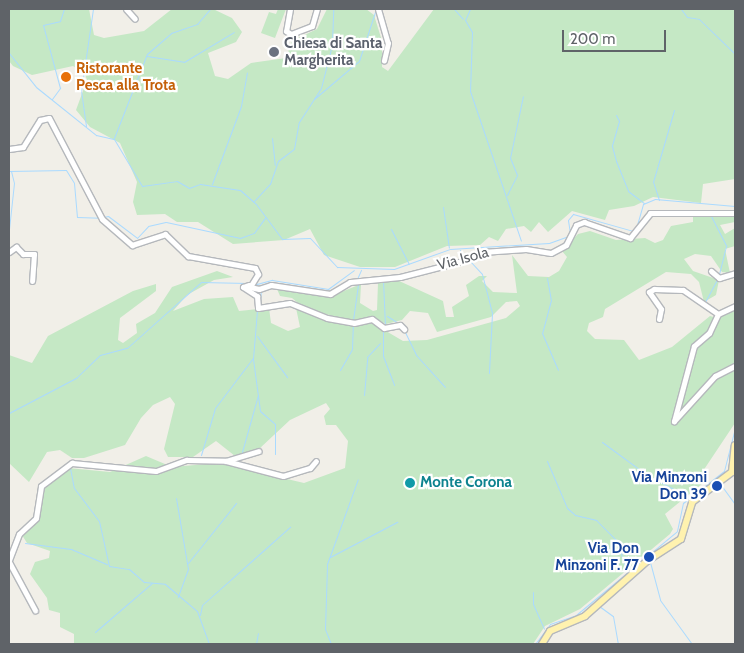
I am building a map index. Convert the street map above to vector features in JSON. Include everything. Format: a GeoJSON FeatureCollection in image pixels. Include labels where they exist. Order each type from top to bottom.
{"type":"FeatureCollection","features":[{"type":"Feature","properties":{"kind":"main road"},"geometry":{"type":"LineString","coordinates":[[542,644],[550,631],[585,616],[646,561],[680,539],[692,502],[732,472],[735,445]]}},
{"type":"Feature","properties":{"kind":"street"},"geometry":{"type":"LineString","coordinates":[[126,9],[135,19]]}},
{"type":"Feature","properties":{"kind":"street"},"geometry":{"type":"LineString","coordinates":[[291,11],[287,33],[312,26],[317,9]]}},
{"type":"Feature","properties":{"kind":"street"},"geometry":{"type":"LineString","coordinates":[[378,9],[388,43],[384,61]]}},
{"type":"Feature","properties":{"kind":"street"},"geometry":{"type":"LineString","coordinates":[[9,149],[23,147],[40,120],[49,118],[102,219],[132,244],[165,234],[188,256],[255,268],[258,274],[249,285],[244,287],[256,296],[258,308],[290,303],[327,318],[354,323],[372,320],[384,328],[400,325],[404,329]]}},
{"type":"Feature","properties":{"kind":"street","name":"Via Isola"},"geometry":{"type":"LineString","coordinates":[[249,285],[330,294],[350,282],[400,277],[459,262],[482,252],[526,249],[550,253],[566,245],[576,225],[584,222],[630,238],[650,213],[735,213]]}},
{"type":"Feature","properties":{"kind":"street"},"geometry":{"type":"LineString","coordinates":[[9,252],[16,247],[23,254],[34,254],[32,281]]}},
{"type":"Feature","properties":{"kind":"street"},"geometry":{"type":"LineString","coordinates":[[711,270],[718,278],[735,273]]}},
{"type":"Feature","properties":{"kind":"street"},"geometry":{"type":"LineString","coordinates":[[660,319],[661,309],[649,292],[654,289],[684,290],[718,314]]}},
{"type":"Feature","properties":{"kind":"street"},"geometry":{"type":"LineString","coordinates":[[735,306],[718,314],[709,332],[694,346],[674,421],[715,376],[735,366]]}},
{"type":"Feature","properties":{"kind":"street"},"geometry":{"type":"LineString","coordinates":[[226,461],[258,451]]}},
{"type":"Feature","properties":{"kind":"street"},"geometry":{"type":"LineString","coordinates":[[35,610],[9,561],[19,534],[34,522],[41,486],[66,466],[116,470],[133,465],[156,471],[186,460],[226,461],[283,476],[310,468],[316,461]]}},
{"type":"Feature","properties":{"kind":"green space"},"geometry":{"type":"Polygon","coordinates":[[[9,9],[89,9],[94,35],[104,38],[144,31],[172,9],[213,9],[232,18],[242,32],[236,42],[208,53],[215,76],[228,79],[251,63],[286,58],[292,41],[317,29],[327,9],[366,9],[374,15],[382,41],[382,67],[388,71],[434,9],[735,9],[735,179],[703,184],[701,203],[653,197],[634,206],[609,210],[605,220],[572,211],[548,232],[539,222],[531,232],[524,226],[506,229],[498,241],[489,237],[480,245],[447,246],[395,267],[360,267],[324,255],[310,229],[284,240],[233,244],[198,222],[177,222],[165,214],[137,215],[133,202],[137,182],[120,143],[90,127],[76,110],[87,80],[85,74],[73,66],[32,75],[13,66],[9,61],[9,9]]]}},
{"type":"Feature","properties":{"kind":"green space"},"geometry":{"type":"Polygon","coordinates":[[[278,9],[286,9],[275,38],[261,33],[269,12],[276,14],[278,9]]]}},
{"type":"Feature","properties":{"kind":"green space"},"geometry":{"type":"Polygon","coordinates":[[[693,214],[735,217],[735,222],[720,225],[725,234],[735,228],[735,246],[725,249],[730,273],[722,272],[711,256],[695,254],[684,259],[693,271],[719,280],[716,295],[704,302],[699,282],[691,274],[666,272],[605,309],[603,317],[589,323],[587,331],[595,339],[624,340],[639,360],[672,347],[710,316],[717,318],[735,308],[735,423],[703,471],[703,483],[665,514],[673,529],[670,534],[580,609],[545,626],[533,644],[74,644],[74,634],[60,627],[60,613],[49,610],[47,598],[30,574],[35,562],[49,558],[50,551],[27,543],[22,535],[36,523],[43,487],[68,468],[110,472],[146,456],[172,467],[218,463],[304,483],[345,468],[348,441],[336,425],[326,425],[324,416],[330,409],[326,403],[290,420],[259,449],[235,456],[216,441],[193,457],[168,457],[164,449],[175,404],[170,397],[153,405],[141,418],[125,445],[84,458],[72,458],[60,450],[47,452],[29,482],[9,463],[9,355],[32,363],[48,336],[133,291],[156,284],[156,291],[120,318],[118,340],[123,343],[137,333],[136,324],[155,313],[172,287],[217,271],[233,277],[214,280],[187,295],[173,311],[204,299],[233,297],[239,311],[269,308],[271,323],[288,331],[300,327],[296,308],[326,320],[374,324],[403,341],[427,340],[506,318],[520,306],[517,301],[506,302],[491,317],[437,332],[428,313],[410,311],[402,320],[386,324],[372,317],[351,321],[304,308],[292,298],[280,296],[277,289],[329,297],[361,284],[360,303],[373,311],[377,310],[378,283],[397,280],[443,301],[446,317],[454,317],[452,307],[469,296],[466,285],[479,276],[487,276],[482,281],[493,292],[517,293],[512,255],[528,276],[549,277],[559,271],[567,257],[562,251],[578,234],[590,231],[616,240],[645,238],[655,243],[663,240],[671,226],[693,222],[693,214]]]}},
{"type":"Feature","properties":{"kind":"waterway"},"geometry":{"type":"LineString","coordinates":[[52,99],[60,88],[43,25],[60,21],[64,9]]}},
{"type":"Feature","properties":{"kind":"waterway"},"geometry":{"type":"LineString","coordinates":[[86,126],[81,91],[93,9]]}},
{"type":"Feature","properties":{"kind":"waterway"},"geometry":{"type":"LineString","coordinates":[[114,138],[147,54],[171,33],[197,24],[210,9]]}},
{"type":"Feature","properties":{"kind":"waterway"},"geometry":{"type":"LineString","coordinates":[[254,201],[270,184],[278,161],[294,149],[299,122],[321,88],[332,45],[333,9]]}},
{"type":"Feature","properties":{"kind":"waterway"},"geometry":{"type":"LineString","coordinates":[[314,99],[359,61],[376,9]]}},
{"type":"Feature","properties":{"kind":"waterway"},"geometry":{"type":"LineString","coordinates":[[454,9],[463,19]]}},
{"type":"Feature","properties":{"kind":"waterway"},"geometry":{"type":"LineString","coordinates":[[470,9],[465,20],[472,32],[470,91],[521,241]]}},
{"type":"Feature","properties":{"kind":"waterway"},"geometry":{"type":"LineString","coordinates":[[681,9],[687,17],[699,19],[735,54]]}},
{"type":"Feature","properties":{"kind":"waterway"},"geometry":{"type":"LineString","coordinates":[[147,56],[184,62],[234,32]]}},
{"type":"Feature","properties":{"kind":"waterway"},"geometry":{"type":"LineString","coordinates":[[9,53],[36,87],[96,135],[114,139],[142,186],[177,181],[189,188],[200,184],[240,190],[256,204],[282,239],[310,238],[337,267],[394,269],[450,249],[549,243],[568,236]]}},
{"type":"Feature","properties":{"kind":"waterway"},"geometry":{"type":"LineString","coordinates":[[212,184],[241,106],[247,73]]}},
{"type":"Feature","properties":{"kind":"waterway"},"geometry":{"type":"LineString","coordinates":[[507,195],[517,175],[510,158],[523,96]]}},
{"type":"Feature","properties":{"kind":"waterway"},"geometry":{"type":"LineString","coordinates":[[659,200],[653,182],[674,110]]}},
{"type":"Feature","properties":{"kind":"waterway"},"geometry":{"type":"LineString","coordinates":[[616,115],[619,121],[612,146],[616,161],[628,191],[644,203]]}},
{"type":"Feature","properties":{"kind":"waterway"},"geometry":{"type":"LineString","coordinates":[[272,138],[275,165]]}},
{"type":"Feature","properties":{"kind":"waterway"},"geometry":{"type":"LineString","coordinates":[[9,171],[66,170],[74,183],[77,217],[100,218]]}},
{"type":"Feature","properties":{"kind":"waterway"},"geometry":{"type":"LineString","coordinates":[[9,229],[14,183],[11,171]]}},
{"type":"Feature","properties":{"kind":"waterway"},"geometry":{"type":"LineString","coordinates":[[637,225],[643,204],[655,199],[735,206]]}},
{"type":"Feature","properties":{"kind":"waterway"},"geometry":{"type":"LineString","coordinates":[[443,207],[449,248]]}},
{"type":"Feature","properties":{"kind":"waterway"},"geometry":{"type":"LineString","coordinates":[[570,233],[568,220],[573,214],[633,231]]}},
{"type":"Feature","properties":{"kind":"waterway"},"geometry":{"type":"LineString","coordinates":[[710,214],[726,246],[719,274]]}},
{"type":"Feature","properties":{"kind":"waterway"},"geometry":{"type":"LineString","coordinates":[[104,217],[108,216],[137,238],[148,226],[166,222],[240,238],[254,233],[265,218]]}},
{"type":"Feature","properties":{"kind":"waterway"},"geometry":{"type":"LineString","coordinates":[[391,229],[409,264]]}},
{"type":"Feature","properties":{"kind":"waterway"},"geometry":{"type":"LineString","coordinates":[[460,250],[461,257],[466,257]]}},
{"type":"Feature","properties":{"kind":"waterway"},"geometry":{"type":"LineString","coordinates":[[469,260],[482,274],[492,313],[489,373]]}},
{"type":"Feature","properties":{"kind":"waterway"},"geometry":{"type":"LineString","coordinates":[[253,285],[272,280],[328,289],[354,270]]}},
{"type":"Feature","properties":{"kind":"waterway"},"geometry":{"type":"LineString","coordinates":[[357,279],[361,270]]}},
{"type":"Feature","properties":{"kind":"waterway"},"geometry":{"type":"LineString","coordinates":[[547,278],[551,300],[542,333],[558,370]]}},
{"type":"Feature","properties":{"kind":"waterway"},"geometry":{"type":"LineString","coordinates":[[705,302],[718,278]]}},
{"type":"Feature","properties":{"kind":"waterway"},"geometry":{"type":"LineString","coordinates":[[383,280],[385,325]]}},
{"type":"Feature","properties":{"kind":"waterway"},"geometry":{"type":"LineString","coordinates":[[9,413],[76,378],[100,355],[127,348],[201,282],[247,283]]}},
{"type":"Feature","properties":{"kind":"waterway"},"geometry":{"type":"LineString","coordinates":[[353,320],[358,283]]}},
{"type":"Feature","properties":{"kind":"waterway"},"geometry":{"type":"LineString","coordinates":[[260,303],[261,290]]}},
{"type":"Feature","properties":{"kind":"waterway"},"geometry":{"type":"LineString","coordinates":[[257,310],[253,359],[260,411],[275,424],[275,454]]}},
{"type":"Feature","properties":{"kind":"waterway"},"geometry":{"type":"LineString","coordinates":[[387,316],[398,323]]}},
{"type":"Feature","properties":{"kind":"waterway"},"geometry":{"type":"LineString","coordinates":[[340,370],[352,349],[353,324]]}},
{"type":"Feature","properties":{"kind":"waterway"},"geometry":{"type":"LineString","coordinates":[[404,330],[416,355],[445,387]]}},
{"type":"Feature","properties":{"kind":"waterway"},"geometry":{"type":"LineString","coordinates":[[383,331],[383,356],[394,385]]}},
{"type":"Feature","properties":{"kind":"waterway"},"geometry":{"type":"LineString","coordinates":[[257,336],[287,377]]}},
{"type":"Feature","properties":{"kind":"waterway"},"geometry":{"type":"LineString","coordinates":[[364,395],[367,357],[380,343]]}},
{"type":"Feature","properties":{"kind":"waterway"},"geometry":{"type":"LineString","coordinates":[[201,455],[215,408],[253,358]]}},
{"type":"Feature","properties":{"kind":"waterway"},"geometry":{"type":"LineString","coordinates":[[242,452],[258,395]]}},
{"type":"Feature","properties":{"kind":"waterway"},"geometry":{"type":"LineString","coordinates":[[535,644],[550,624],[576,615],[677,531],[683,503],[724,471],[735,428]]}},
{"type":"Feature","properties":{"kind":"waterway"},"geometry":{"type":"LineString","coordinates":[[602,442],[647,475],[687,496]]}},
{"type":"Feature","properties":{"kind":"waterway"},"geometry":{"type":"LineString","coordinates":[[547,461],[567,508],[575,515],[596,520],[618,542],[626,571]]}},
{"type":"Feature","properties":{"kind":"waterway"},"geometry":{"type":"LineString","coordinates":[[70,468],[74,488],[99,521],[109,566],[129,569],[144,582],[165,584],[197,611],[209,644]]}},
{"type":"Feature","properties":{"kind":"waterway"},"geometry":{"type":"LineString","coordinates":[[331,644],[325,629],[327,564],[358,479]]}},
{"type":"Feature","properties":{"kind":"waterway"},"geometry":{"type":"LineString","coordinates":[[721,485],[735,504]]}},
{"type":"Feature","properties":{"kind":"waterway"},"geometry":{"type":"LineString","coordinates":[[176,498],[188,569],[178,597]]}},
{"type":"Feature","properties":{"kind":"waterway"},"geometry":{"type":"LineString","coordinates":[[188,563],[236,503]]}},
{"type":"Feature","properties":{"kind":"waterway"},"geometry":{"type":"LineString","coordinates":[[330,557],[397,522]]}},
{"type":"Feature","properties":{"kind":"waterway"},"geometry":{"type":"LineString","coordinates":[[200,615],[202,605],[290,527]]}},
{"type":"Feature","properties":{"kind":"waterway"},"geometry":{"type":"LineString","coordinates":[[25,543],[71,549],[107,564]]}},
{"type":"Feature","properties":{"kind":"waterway"},"geometry":{"type":"LineString","coordinates":[[650,562],[660,600],[692,644]]}},
{"type":"Feature","properties":{"kind":"waterway"},"geometry":{"type":"LineString","coordinates":[[95,632],[152,583]]}},
{"type":"Feature","properties":{"kind":"waterway"},"geometry":{"type":"LineString","coordinates":[[533,592],[533,604],[544,629]]}},
{"type":"Feature","properties":{"kind":"waterway"},"geometry":{"type":"LineString","coordinates":[[599,606],[613,616],[618,644]]}},
{"type":"Feature","properties":{"kind":"waterway"},"geometry":{"type":"LineString","coordinates":[[256,644],[258,633]]}},
{"type":"Feature","properties":{"kind":"place","name":"Chiesa di Santa Margherita"},"geometry":{"type":"Point","coordinates":[274,52]}},
{"type":"Feature","properties":{"kind":"place","name":"Ristorante Pesca alla Trota"},"geometry":{"type":"Point","coordinates":[66,77]}},
{"type":"Feature","properties":{"kind":"place","name":"Monte Corona"},"geometry":{"type":"Point","coordinates":[410,483]}},
{"type":"Feature","properties":{"kind":"place","name":"Via Minzoni Don 39"},"geometry":{"type":"Point","coordinates":[717,486]}},
{"type":"Feature","properties":{"kind":"place","name":"Via Don Minzoni F. 77"},"geometry":{"type":"Point","coordinates":[649,557]}}]}
